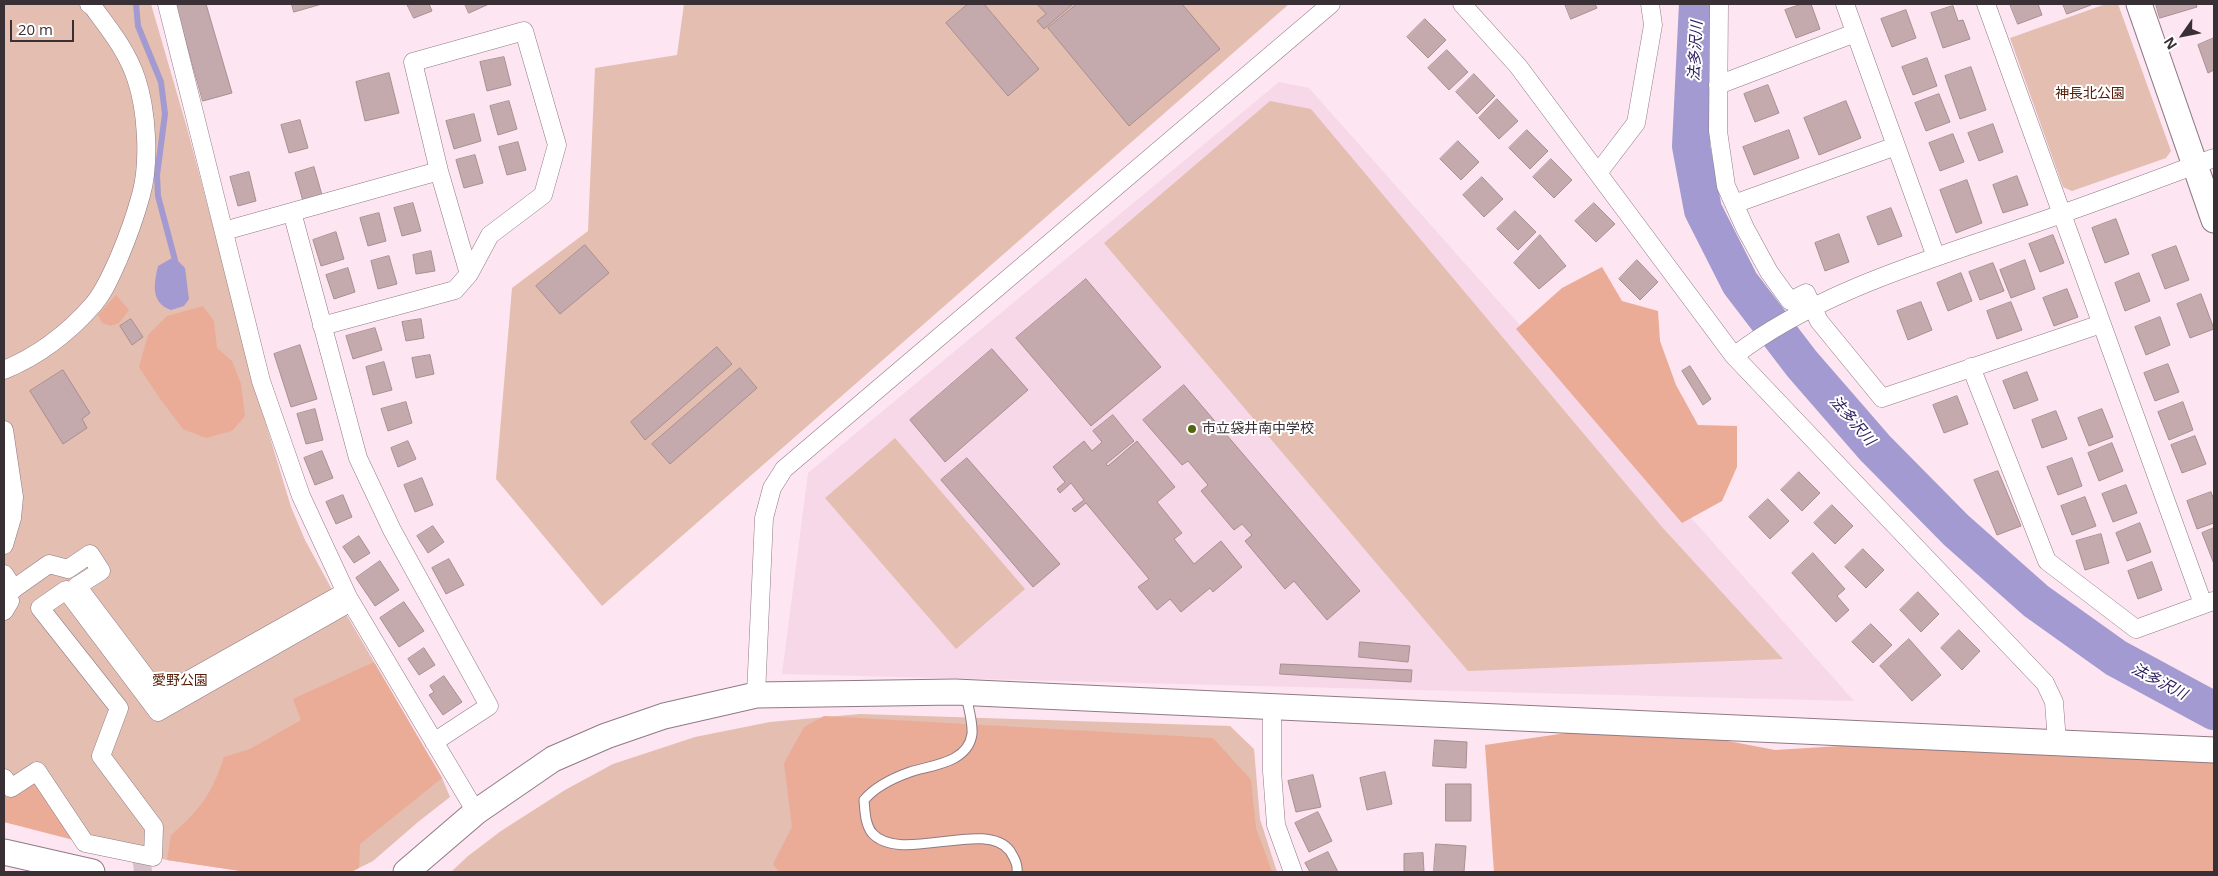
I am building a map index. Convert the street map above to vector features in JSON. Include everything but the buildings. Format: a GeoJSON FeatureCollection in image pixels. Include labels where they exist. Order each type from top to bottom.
{"type":"FeatureCollection","features":[{"type":"Feature","properties":{"kind":"street"},"geometry":{"type":"LineString","coordinates":[[4,370],[21,363],[49,345],[93,305],[110,279],[125,244],[142,194],[146,157],[144,116],[136,80],[124,50],[89,4]]}},
{"type":"Feature","properties":{"kind":"street"},"geometry":{"type":"LineString","coordinates":[[167,4],[261,381],[301,496],[348,597],[476,812]]}},
{"type":"Feature","properties":{"kind":"street"},"geometry":{"type":"LineString","coordinates":[[756,695],[764,518],[772,488],[784,469],[1331,4]]}},
{"type":"Feature","properties":{"kind":"street"},"geometry":{"type":"LineString","coordinates":[[1462,4],[1518,66],[1598,173],[1741,351],[2045,683],[2054,702],[2057,742]]}},
{"type":"Feature","properties":{"kind":"street"},"geometry":{"type":"LineString","coordinates":[[1598,173],[1636,123],[1653,25],[1650,4]]}},
{"type":"Feature","properties":{"kind":"street"},"geometry":{"type":"LineString","coordinates":[[1719,4],[1718,131],[1726,186],[1769,272],[1790,301],[1806,293],[1814,305],[1819,321],[1882,398],[2101,324]]}},
{"type":"Feature","properties":{"kind":"street"},"geometry":{"type":"LineString","coordinates":[[1845,4],[1936,257]]}},
{"type":"Feature","properties":{"kind":"street"},"geometry":{"type":"LineString","coordinates":[[1971,367],[2047,562],[2136,629],[2209,602],[2101,324],[1986,4]]}},
{"type":"Feature","properties":{"kind":"street"},"geometry":{"type":"LineString","coordinates":[[2139,4],[2205,162],[2214,220]]}},
{"type":"Feature","properties":{"kind":"street"},"geometry":{"type":"LineString","coordinates":[[322,326],[456,290],[469,274],[490,235],[543,195],[557,145],[524,31],[413,62],[439,171],[469,274]]}},
{"type":"Feature","properties":{"kind":"street"},"geometry":{"type":"LineString","coordinates":[[1718,85],[1855,33]]}},
{"type":"Feature","properties":{"kind":"street"},"geometry":{"type":"LineString","coordinates":[[1734,204],[1896,146]]}},
{"type":"Feature","properties":{"kind":"street"},"geometry":{"type":"LineString","coordinates":[[1741,351],[1814,305],[1936,257],[2205,162]]}},
{"type":"Feature","properties":{"kind":"street"},"geometry":{"type":"LineString","coordinates":[[224,231],[439,171]]}},
{"type":"Feature","properties":{"kind":"street"},"geometry":{"type":"LineString","coordinates":[[292,212],[358,458],[392,530],[489,706],[434,742]]}},
{"type":"Feature","properties":{"kind":"street"},"geometry":{"type":"LineString","coordinates":[[4,430],[14,497],[12,518],[4,545]]}},
{"type":"Feature","properties":{"kind":"street"},"geometry":{"type":"LineString","coordinates":[[4,611],[10,601],[6,594],[50,564],[68,570],[90,554],[101,571],[77,586],[160,696],[336,597],[342,607],[158,712],[66,590],[40,608],[119,708],[101,756],[154,827],[153,857],[84,843],[37,771],[11,788],[4,778]]}},
{"type":"Feature","properties":{"kind":"street"},"geometry":{"type":"LineString","coordinates":[[4,574],[14,588]]}},
{"type":"Feature","properties":{"kind":"street"},"geometry":{"type":"LineString","coordinates":[[406,872],[476,812],[553,760],[606,736],[664,716],[756,695],[966,692],[2214,750]]}},
{"type":"Feature","properties":{"kind":"street"},"geometry":{"type":"LineString","coordinates":[[1272,707],[1272,771],[1276,825],[1293,872]]}},
{"type":"Feature","properties":{"kind":"street"},"geometry":{"type":"LineString","coordinates":[[4,852],[92,872]]}},
{"type":"Feature","properties":{"kind":"lane"},"geometry":{"type":"LineString","coordinates":[[966,692],[972,734],[964,751],[953,760],[908,773],[871,792],[864,800],[865,817],[872,833],[885,843],[902,844],[992,839],[1006,846],[1014,858],[1017,872]]}},
{"type":"Feature","properties":{"kind":"shaded area"},"geometry":{"type":"Polygon","coordinates":[[[1279,82],[1309,88],[1854,701],[782,674],[808,473],[1279,82]]]}},
{"type":"Feature","properties":{"kind":"shaded area"},"geometry":{"type":"Polygon","coordinates":[[[174,257],[185,268],[189,299],[184,306],[171,310],[160,303],[155,292],[155,279],[158,266],[174,257]]]}},
{"type":"Feature","properties":{"kind":"shaded area"},"geometry":{"type":"Polygon","coordinates":[[[1602,267],[1622,301],[1658,311],[1660,341],[1676,385],[1698,425],[1737,426],[1737,467],[1722,501],[1682,523],[1516,329],[1562,288],[1602,267]]]}},
{"type":"Feature","properties":{"kind":"shaded area"},"geometry":{"type":"Polygon","coordinates":[[[116,295],[129,310],[119,323],[111,326],[102,323],[98,315],[116,295]]]}},
{"type":"Feature","properties":{"kind":"shaded area"},"geometry":{"type":"Polygon","coordinates":[[[203,306],[214,321],[217,348],[232,361],[241,384],[245,416],[232,431],[206,438],[183,429],[139,367],[148,335],[167,316],[203,306]]]}},
{"type":"Feature","properties":{"kind":"shaded area"},"geometry":{"type":"Polygon","coordinates":[[[374,662],[442,778],[360,844],[359,868],[351,872],[247,872],[167,860],[171,835],[204,801],[215,781],[224,757],[250,749],[301,720],[293,699],[374,662]]]}},
{"type":"Feature","properties":{"kind":"shaded area"},"geometry":{"type":"Polygon","coordinates":[[[824,716],[1213,738],[1251,780],[1256,828],[1272,872],[779,872],[773,864],[792,827],[784,763],[804,727],[824,716]]]}},
{"type":"Feature","properties":{"kind":"shaded area"},"geometry":{"type":"Polygon","coordinates":[[[1634,723],[1775,750],[1970,738],[2214,758],[2214,872],[1494,872],[1485,745],[1634,723]]]}},
{"type":"Feature","properties":{"kind":"shaded area"},"geometry":{"type":"Polygon","coordinates":[[[37,771],[85,843],[4,822],[4,778],[11,788],[37,771]]]}},
{"type":"Feature","properties":{"kind":"green space","name":"愛野公園"},"geometry":{"type":"Polygon","coordinates":[[[4,4],[151,4],[187,128],[259,401],[291,507],[305,540],[336,597],[442,778],[450,797],[373,861],[351,872],[247,872],[167,860],[4,822],[4,4]]]}},
{"type":"Feature","properties":{"kind":"green space"},"geometry":{"type":"Polygon","coordinates":[[[684,4],[1289,4],[602,606],[496,479],[512,288],[588,231],[595,68],[677,55],[684,4]]]}},
{"type":"Feature","properties":{"kind":"green space","name":"神長北公園"},"geometry":{"type":"Polygon","coordinates":[[[2106,4],[2118,4],[2171,151],[2166,158],[2072,191],[2063,187],[2010,38],[2106,4]]]}},
{"type":"Feature","properties":{"kind":"green space"},"geometry":{"type":"Polygon","coordinates":[[[1270,101],[1311,109],[1662,527],[1783,659],[1468,671],[1104,243],[1270,101]]]}},
{"type":"Feature","properties":{"kind":"green space"},"geometry":{"type":"Polygon","coordinates":[[[895,438],[1025,589],[956,649],[825,498],[895,438]]]}},
{"type":"Feature","properties":{"kind":"green space"},"geometry":{"type":"Polygon","coordinates":[[[860,714],[1230,726],[1254,749],[1260,819],[1277,872],[451,872],[468,856],[501,831],[565,790],[613,764],[695,737],[770,722],[860,714]]]}},
{"type":"Feature","properties":{"kind":"waterway"},"geometry":{"type":"LineString","coordinates":[[136,4],[138,26],[161,82],[165,114],[157,175],[158,196],[175,260]]}},
{"type":"Feature","properties":{"kind":"waterway","name":"法多沢川"},"geometry":{"type":"LineString","coordinates":[[1698,4],[1691,146],[1703,210],[1740,283],[1802,364],[1875,448],[1956,530],[2036,601],[2116,658],[2214,711]]}},
{"type":"Feature","properties":{"kind":"tunnel"},"geometry":{"type":"LineString","coordinates":[[141,855],[143,872]]}},
{"type":"Feature","properties":{"kind":"place","name":"市立袋井南中学校"},"geometry":{"type":"Point","coordinates":[1192,429]}}]}
